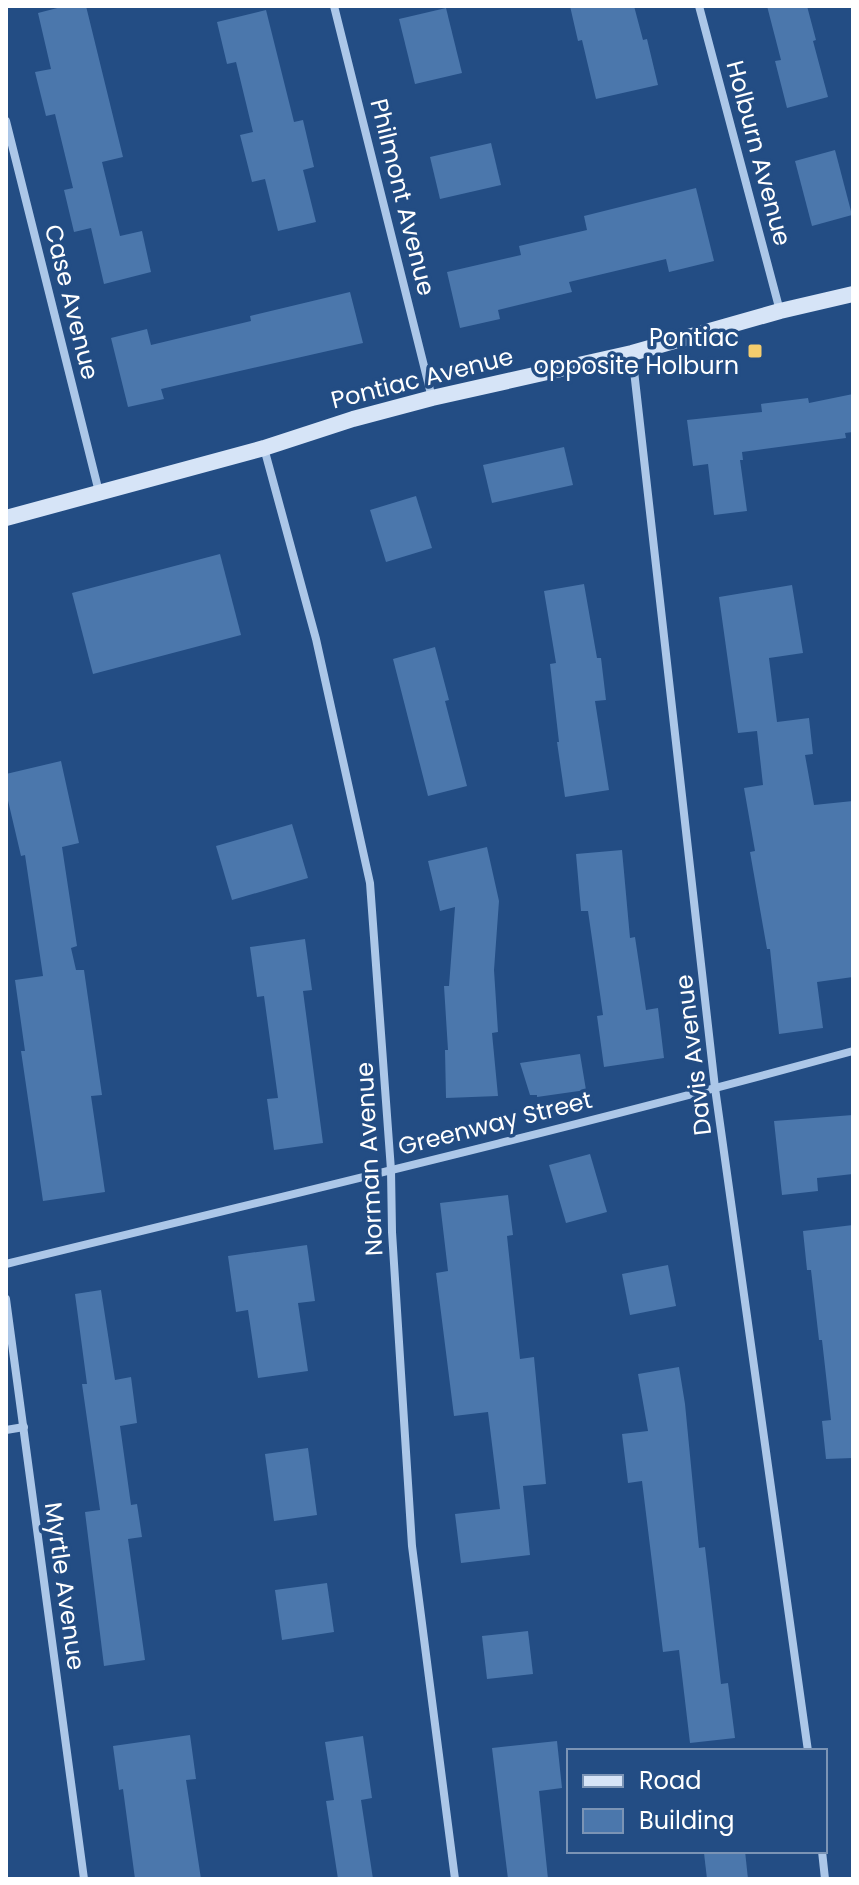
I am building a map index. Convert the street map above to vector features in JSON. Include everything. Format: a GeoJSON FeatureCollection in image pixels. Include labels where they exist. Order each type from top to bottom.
{"type":"FeatureCollection","features":[{"type":"Feature","properties":{"kind":"main road","name":"Pontiac Avenue"},"geometry":{"type":"LineString","coordinates":[[6,518],[264,448],[432,398],[632,353],[780,311],[853,294]]}},
{"type":"Feature","properties":{"kind":"street","name":"Philmont Avenue"},"geometry":{"type":"LineString","coordinates":[[334,6],[432,398]]}},
{"type":"Feature","properties":{"kind":"street","name":"Holburn Avenue"},"geometry":{"type":"LineString","coordinates":[[699,6],[780,311]]}},
{"type":"Feature","properties":{"kind":"street","name":"Case Avenue"},"geometry":{"type":"LineString","coordinates":[[6,121],[99,492]]}},
{"type":"Feature","properties":{"kind":"street","name":"Davis Avenue"},"geometry":{"type":"LineString","coordinates":[[632,353],[715,1088],[808,1749]]}},
{"type":"Feature","properties":{"kind":"street","name":"Norman Avenue"},"geometry":{"type":"LineString","coordinates":[[264,448],[316,639],[370,883],[391,1170],[392,1232],[411,1533],[455,1879]]}},
{"type":"Feature","properties":{"kind":"street","name":"Greenway Street"},"geometry":{"type":"LineString","coordinates":[[6,1264],[391,1170],[853,1051]]}},
{"type":"Feature","properties":{"kind":"street","name":"Myrtle Avenue"},"geometry":{"type":"LineString","coordinates":[[6,1299],[84,1879]]}},
{"type":"Feature","properties":{"kind":"street"},"geometry":{"type":"LineString","coordinates":[[6,1430],[24,1427]]}},
{"type":"Feature","properties":{"kind":"street"},"geometry":{"type":"LineString","coordinates":[[822,1853],[825,1879]]}},
{"type":"Feature","properties":{"kind":"building"},"geometry":{"type":"Polygon","coordinates":[[[65,6],[86,6],[123,157],[102,162],[120,236],[142,231],[151,272],[104,284],[91,228],[74,232],[64,190],[73,188],[55,114],[46,116],[35,72],[51,69],[38,13],[65,6]]]}},
{"type":"Feature","properties":{"kind":"building"},"geometry":{"type":"Polygon","coordinates":[[[570,6],[634,6],[643,40],[647,39],[658,85],[596,99],[582,40],[578,41],[570,6]]]}},
{"type":"Feature","properties":{"kind":"building"},"geometry":{"type":"Polygon","coordinates":[[[767,6],[807,6],[828,97],[787,108],[775,61],[781,60],[767,6]]]}},
{"type":"Feature","properties":{"kind":"building"},"geometry":{"type":"Polygon","coordinates":[[[446,8],[462,73],[415,84],[399,19],[446,8]]]}},
{"type":"Feature","properties":{"kind":"building"},"geometry":{"type":"Polygon","coordinates":[[[266,10],[294,122],[303,120],[314,167],[303,170],[316,222],[278,231],[265,179],[252,182],[240,135],[253,132],[236,62],[227,64],[217,22],[266,10]]]}},
{"type":"Feature","properties":{"kind":"building"},"geometry":{"type":"Polygon","coordinates":[[[491,143],[501,185],[440,199],[430,157],[491,143]]]}},
{"type":"Feature","properties":{"kind":"building"},"geometry":{"type":"Polygon","coordinates":[[[835,150],[852,215],[812,226],[795,161],[835,150]]]}},
{"type":"Feature","properties":{"kind":"building"},"geometry":{"type":"Polygon","coordinates":[[[696,188],[714,261],[669,272],[666,259],[569,282],[572,292],[498,310],[500,319],[460,328],[447,272],[521,255],[519,246],[587,230],[584,216],[696,188]]]}},
{"type":"Feature","properties":{"kind":"building"},"geometry":{"type":"Polygon","coordinates":[[[350,292],[363,343],[161,389],[164,399],[128,407],[111,338],[147,329],[151,345],[251,321],[250,316],[350,292]]]}},
{"type":"Feature","properties":{"kind":"building"},"geometry":{"type":"Polygon","coordinates":[[[853,394],[853,432],[845,433],[846,438],[742,452],[743,460],[740,460],[747,511],[714,515],[708,464],[693,466],[687,420],[762,412],[761,404],[808,398],[809,403],[853,394]]]}},
{"type":"Feature","properties":{"kind":"building"},"geometry":{"type":"Polygon","coordinates":[[[564,447],[573,485],[492,503],[483,465],[564,447]]]}},
{"type":"Feature","properties":{"kind":"building"},"geometry":{"type":"Polygon","coordinates":[[[416,496],[432,548],[386,562],[370,510],[416,496]]]}},
{"type":"Feature","properties":{"kind":"building"},"geometry":{"type":"Polygon","coordinates":[[[220,554],[241,635],[93,674],[72,593],[220,554]]]}},
{"type":"Feature","properties":{"kind":"building"},"geometry":{"type":"Polygon","coordinates":[[[584,584],[597,658],[601,658],[606,700],[595,701],[609,790],[565,797],[550,664],[556,663],[544,591],[584,584]]]}},
{"type":"Feature","properties":{"kind":"building"},"geometry":{"type":"Polygon","coordinates":[[[792,585],[803,653],[769,658],[777,722],[809,718],[813,754],[805,755],[814,805],[853,801],[853,977],[817,982],[823,1028],[779,1034],[770,949],[767,949],[750,852],[755,851],[744,788],[763,785],[757,731],[738,733],[719,597],[792,585]]]}},
{"type":"Feature","properties":{"kind":"building"},"geometry":{"type":"Polygon","coordinates":[[[435,647],[467,786],[428,796],[393,659],[435,647]]]}},
{"type":"Feature","properties":{"kind":"building"},"geometry":{"type":"Polygon","coordinates":[[[61,761],[79,843],[62,847],[77,946],[71,948],[76,970],[84,970],[102,1095],[91,1096],[105,1192],[43,1201],[21,1051],[25,1051],[15,980],[43,976],[25,855],[21,856],[6,792],[6,774],[61,761]]]}},
{"type":"Feature","properties":{"kind":"building"},"geometry":{"type":"Polygon","coordinates":[[[292,824],[308,878],[232,900],[216,846],[292,824]]]}},
{"type":"Feature","properties":{"kind":"building"},"geometry":{"type":"Polygon","coordinates":[[[487,847],[499,901],[494,970],[498,1032],[492,1033],[498,1096],[446,1098],[445,1050],[448,1050],[444,986],[449,986],[455,907],[440,911],[428,861],[487,847]]]}},
{"type":"Feature","properties":{"kind":"building"},"geometry":{"type":"Polygon","coordinates":[[[622,850],[630,938],[635,937],[646,1010],[658,1008],[664,1058],[604,1067],[597,1016],[603,1015],[588,911],[581,911],[576,854],[622,850]]]}},
{"type":"Feature","properties":{"kind":"building"},"geometry":{"type":"Polygon","coordinates":[[[305,939],[312,990],[303,991],[323,1143],[274,1150],[267,1099],[278,1098],[264,996],[257,997],[250,947],[305,939]]]}},
{"type":"Feature","properties":{"kind":"building"},"geometry":{"type":"Polygon","coordinates":[[[580,1054],[586,1090],[537,1097],[530,1095],[520,1063],[580,1054]]]}},
{"type":"Feature","properties":{"kind":"building"},"geometry":{"type":"Polygon","coordinates":[[[853,1115],[853,1174],[817,1178],[818,1191],[782,1195],[774,1121],[853,1115]]]}},
{"type":"Feature","properties":{"kind":"building"},"geometry":{"type":"Polygon","coordinates":[[[590,1154],[607,1212],[566,1223],[549,1165],[590,1154]]]}},
{"type":"Feature","properties":{"kind":"building"},"geometry":{"type":"Polygon","coordinates":[[[508,1195],[513,1235],[507,1236],[520,1359],[534,1357],[546,1484],[523,1486],[530,1555],[461,1563],[455,1514],[500,1509],[488,1412],[454,1416],[436,1273],[448,1271],[440,1203],[508,1195]]]}},
{"type":"Feature","properties":{"kind":"building"},"geometry":{"type":"Polygon","coordinates":[[[853,1225],[853,1458],[826,1459],[822,1421],[831,1420],[822,1340],[819,1340],[803,1231],[853,1225]]]}},
{"type":"Feature","properties":{"kind":"building"},"geometry":{"type":"Polygon","coordinates":[[[307,1245],[315,1301],[298,1303],[308,1371],[258,1378],[248,1310],[236,1312],[228,1256],[307,1245]]]}},
{"type":"Feature","properties":{"kind":"building"},"geometry":{"type":"Polygon","coordinates":[[[668,1265],[676,1306],[630,1315],[622,1274],[668,1265]]]}},
{"type":"Feature","properties":{"kind":"building"},"geometry":{"type":"Polygon","coordinates":[[[101,1290],[115,1380],[131,1377],[137,1423],[120,1426],[131,1505],[137,1504],[142,1537],[128,1539],[145,1660],[104,1666],[85,1512],[100,1510],[82,1384],[87,1384],[75,1294],[101,1290]]]}},
{"type":"Feature","properties":{"kind":"building"},"geometry":{"type":"Polygon","coordinates":[[[679,1367],[699,1548],[705,1547],[721,1684],[728,1683],[735,1738],[690,1743],[679,1650],[663,1652],[642,1481],[628,1483],[622,1434],[648,1431],[638,1374],[679,1367]]]}},
{"type":"Feature","properties":{"kind":"building"},"geometry":{"type":"Polygon","coordinates":[[[308,1448],[317,1515],[274,1521],[265,1454],[308,1448]]]}},
{"type":"Feature","properties":{"kind":"building"},"geometry":{"type":"Polygon","coordinates":[[[327,1583],[334,1632],[282,1640],[275,1590],[327,1583]]]}},
{"type":"Feature","properties":{"kind":"building"},"geometry":{"type":"Polygon","coordinates":[[[528,1631],[533,1674],[487,1679],[482,1636],[528,1631]]]}},
{"type":"Feature","properties":{"kind":"building"},"geometry":{"type":"Polygon","coordinates":[[[190,1735],[196,1779],[186,1780],[201,1879],[135,1879],[123,1789],[119,1790],[113,1746],[190,1735]]]}},
{"type":"Feature","properties":{"kind":"building"},"geometry":{"type":"Polygon","coordinates":[[[363,1736],[372,1798],[361,1800],[373,1879],[338,1879],[326,1801],[334,1800],[325,1742],[363,1736]]]}},
{"type":"Feature","properties":{"kind":"building"},"geometry":{"type":"Polygon","coordinates":[[[557,1741],[562,1788],[539,1791],[548,1879],[508,1879],[492,1748],[557,1741]]]}},
{"type":"Feature","properties":{"kind":"building"},"geometry":{"type":"Polygon","coordinates":[[[704,1853],[745,1853],[748,1879],[707,1879],[704,1853]]]}},
{"type":"Feature","properties":{"kind":"place","name":"Pontiac opposite Holburn"},"geometry":{"type":"Point","coordinates":[755,351]}}]}
